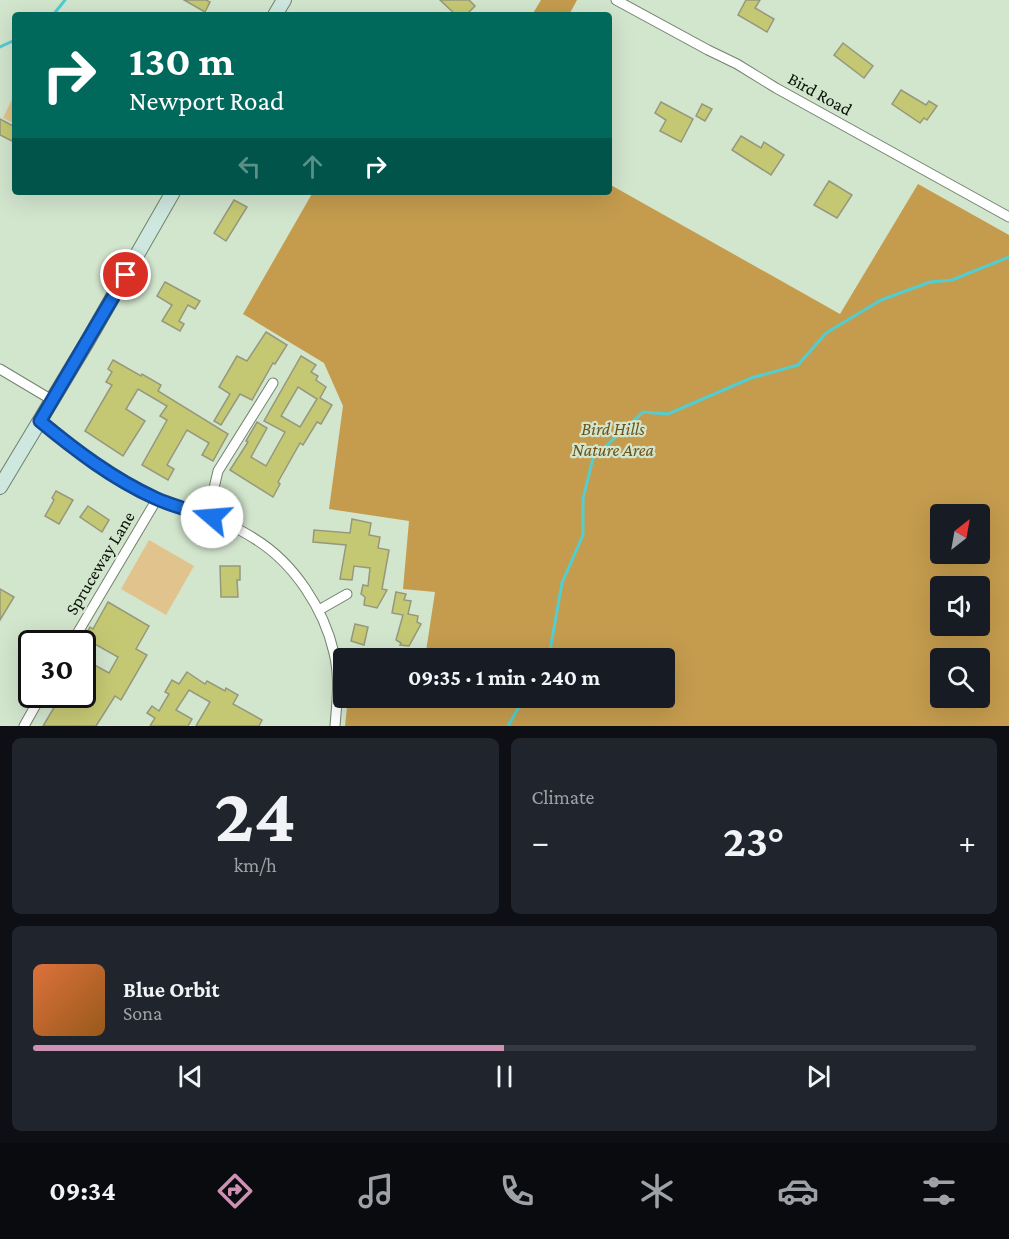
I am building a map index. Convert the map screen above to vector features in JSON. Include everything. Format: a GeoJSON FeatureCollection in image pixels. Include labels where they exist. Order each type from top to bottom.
{"type":"FeatureCollection","features":[{"type":"Feature","properties":{"kind":"street","name":"Bird Road"},"geometry":{"type":"LineString","coordinates":[[616,0],[708,51],[737,64],[1009,217]]}},
{"type":"Feature","properties":{"kind":"street"},"geometry":{"type":"LineString","coordinates":[[0,487],[171,195]]}},
{"type":"Feature","properties":{"kind":"street"},"geometry":{"type":"LineString","coordinates":[[0,369],[52,400]]}},
{"type":"Feature","properties":{"kind":"street"},"geometry":{"type":"LineString","coordinates":[[212,517],[218,471],[273,382]]}},
{"type":"Feature","properties":{"kind":"street"},"geometry":{"type":"LineString","coordinates":[[40,421],[75,450],[134,488],[157,499],[212,517],[255,538],[276,554],[319,610],[334,653],[338,694],[334,726]]}},
{"type":"Feature","properties":{"kind":"street","name":"Spruceway Lane"},"geometry":{"type":"LineString","coordinates":[[79,630],[157,499]]}},
{"type":"Feature","properties":{"kind":"street"},"geometry":{"type":"LineString","coordinates":[[319,610],[347,594]]}},
{"type":"Feature","properties":{"kind":"street"},"geometry":{"type":"LineString","coordinates":[[24,726],[34,708]]}},
{"type":"Feature","properties":{"kind":"shaded area"},"geometry":{"type":"Polygon","coordinates":[[[12,99],[12,122],[3,118],[12,99]]]}},
{"type":"Feature","properties":{"kind":"shaded area"},"geometry":{"type":"Polygon","coordinates":[[[149,540],[194,566],[166,615],[121,589],[149,540]]]}},
{"type":"Feature","properties":{"kind":"green space"},"geometry":{"type":"Polygon","coordinates":[[[541,0],[577,0],[571,12],[534,12],[541,0]]]}},
{"type":"Feature","properties":{"kind":"green space","name":"Bird Hills Nature Area"},"geometry":{"type":"Polygon","coordinates":[[[918,184],[1009,235],[1009,726],[345,726],[347,708],[675,708],[675,648],[427,648],[435,592],[403,589],[409,521],[329,509],[343,406],[324,363],[243,314],[311,195],[612,195],[612,186],[840,314],[918,184]]]}},
{"type":"Feature","properties":{"kind":"building"},"geometry":{"type":"Polygon","coordinates":[[[184,0],[206,0],[210,2],[205,12],[184,0]]]}},
{"type":"Feature","properties":{"kind":"building"},"geometry":{"type":"Polygon","coordinates":[[[440,0],[469,0],[475,6],[469,12],[453,12],[440,0]]]}},
{"type":"Feature","properties":{"kind":"building"},"geometry":{"type":"Polygon","coordinates":[[[746,0],[760,0],[755,8],[774,19],[767,32],[738,15],[746,0]]]}},
{"type":"Feature","properties":{"kind":"building"},"geometry":{"type":"Polygon","coordinates":[[[843,43],[873,66],[864,78],[834,55],[843,43]]]}},
{"type":"Feature","properties":{"kind":"building"},"geometry":{"type":"Polygon","coordinates":[[[901,90],[926,105],[929,101],[937,106],[927,120],[924,118],[920,123],[892,104],[901,90]]]}},
{"type":"Feature","properties":{"kind":"building"},"geometry":{"type":"Polygon","coordinates":[[[661,102],[693,119],[681,142],[660,131],[666,120],[655,113],[661,102]]]}},
{"type":"Feature","properties":{"kind":"building"},"geometry":{"type":"Polygon","coordinates":[[[702,104],[712,109],[705,121],[696,116],[702,104]]]}},
{"type":"Feature","properties":{"kind":"building"},"geometry":{"type":"Polygon","coordinates":[[[0,119],[12,125],[12,141],[0,135],[0,119]]]}},
{"type":"Feature","properties":{"kind":"building"},"geometry":{"type":"Polygon","coordinates":[[[741,136],[761,148],[764,142],[784,155],[771,175],[732,150],[741,136]]]}},
{"type":"Feature","properties":{"kind":"building"},"geometry":{"type":"Polygon","coordinates":[[[829,181],[852,195],[837,218],[814,205],[829,181]]]}},
{"type":"Feature","properties":{"kind":"building"},"geometry":{"type":"Polygon","coordinates":[[[234,200],[247,207],[226,241],[214,233],[234,200]]]}},
{"type":"Feature","properties":{"kind":"building"},"geometry":{"type":"Polygon","coordinates":[[[165,282],[200,301],[195,309],[188,305],[179,321],[184,324],[180,331],[162,321],[172,305],[157,296],[165,282]]]}},
{"type":"Feature","properties":{"kind":"building"},"geometry":{"type":"Polygon","coordinates":[[[266,332],[287,345],[275,364],[273,363],[252,400],[240,394],[221,425],[214,421],[230,394],[219,387],[237,356],[247,361],[266,332]]]}},
{"type":"Feature","properties":{"kind":"building"},"geometry":{"type":"Polygon","coordinates":[[[301,356],[316,365],[311,372],[318,376],[316,380],[326,387],[320,398],[332,405],[321,424],[317,422],[303,445],[300,443],[278,482],[280,484],[273,497],[230,470],[248,442],[246,441],[257,422],[267,428],[251,457],[266,466],[285,432],[264,421],[301,356]],[[298,387],[281,416],[300,427],[317,399],[298,387]]]}},
{"type":"Feature","properties":{"kind":"building"},"geometry":{"type":"Polygon","coordinates":[[[113,360],[161,385],[158,391],[228,434],[213,461],[202,455],[209,443],[187,430],[167,465],[174,469],[168,480],[142,465],[167,420],[160,416],[167,406],[138,389],[126,409],[145,421],[123,456],[85,431],[112,385],[106,382],[112,372],[108,369],[113,360]]]}},
{"type":"Feature","properties":{"kind":"building"},"geometry":{"type":"Polygon","coordinates":[[[56,491],[73,500],[59,524],[45,516],[56,491]]]}},
{"type":"Feature","properties":{"kind":"building"},"geometry":{"type":"Polygon","coordinates":[[[88,506],[109,520],[102,532],[80,517],[88,506]]]}},
{"type":"Feature","properties":{"kind":"building"},"geometry":{"type":"Polygon","coordinates":[[[352,519],[371,523],[369,535],[380,537],[378,548],[389,550],[382,589],[387,590],[377,608],[364,605],[365,597],[361,594],[363,585],[368,586],[370,568],[354,566],[352,580],[340,579],[346,545],[313,542],[314,530],[350,533],[352,519]]]}},
{"type":"Feature","properties":{"kind":"building"},"geometry":{"type":"Polygon","coordinates":[[[220,566],[240,566],[240,580],[237,580],[238,597],[221,597],[220,566]]]}},
{"type":"Feature","properties":{"kind":"building"},"geometry":{"type":"Polygon","coordinates":[[[0,589],[14,597],[0,620],[0,589]]]}},
{"type":"Feature","properties":{"kind":"building"},"geometry":{"type":"Polygon","coordinates":[[[396,592],[406,594],[404,600],[411,601],[408,614],[418,616],[417,622],[421,624],[409,646],[400,645],[401,643],[396,640],[403,615],[392,613],[396,592]]]}},
{"type":"Feature","properties":{"kind":"building"},"geometry":{"type":"Polygon","coordinates":[[[108,602],[149,626],[136,649],[147,655],[121,700],[115,696],[96,726],[43,726],[54,708],[96,708],[96,666],[109,673],[118,657],[96,645],[96,630],[88,630],[90,627],[93,629],[108,602]]]}},
{"type":"Feature","properties":{"kind":"building"},"geometry":{"type":"Polygon","coordinates":[[[355,624],[368,627],[364,645],[351,641],[355,624]]]}},
{"type":"Feature","properties":{"kind":"building"},"geometry":{"type":"Polygon","coordinates":[[[187,672],[205,684],[207,681],[238,695],[233,704],[262,720],[259,726],[196,726],[210,702],[189,690],[176,710],[192,719],[188,726],[150,726],[155,718],[147,713],[152,706],[159,711],[169,694],[165,692],[172,680],[179,684],[187,672]]]}},
{"type":"Feature","properties":{"kind":"waterway"},"geometry":{"type":"LineString","coordinates":[[55,12],[65,0]]}},
{"type":"Feature","properties":{"kind":"waterway"},"geometry":{"type":"LineString","coordinates":[[0,47],[12,41]]}},
{"type":"Feature","properties":{"kind":"waterway"},"geometry":{"type":"LineString","coordinates":[[550,648],[562,583],[583,535],[583,499],[593,458],[643,412],[668,414],[751,378],[798,365],[826,333],[881,300],[930,282],[952,280],[1009,257]]}},
{"type":"Feature","properties":{"kind":"waterway"},"geometry":{"type":"LineString","coordinates":[[508,726],[518,708]]}},
{"type":"Feature","properties":{"kind":"route"},"geometry":{"type":"LineString","coordinates":[[126,275],[40,421],[75,450],[134,488],[157,499],[212,517]]}}]}
